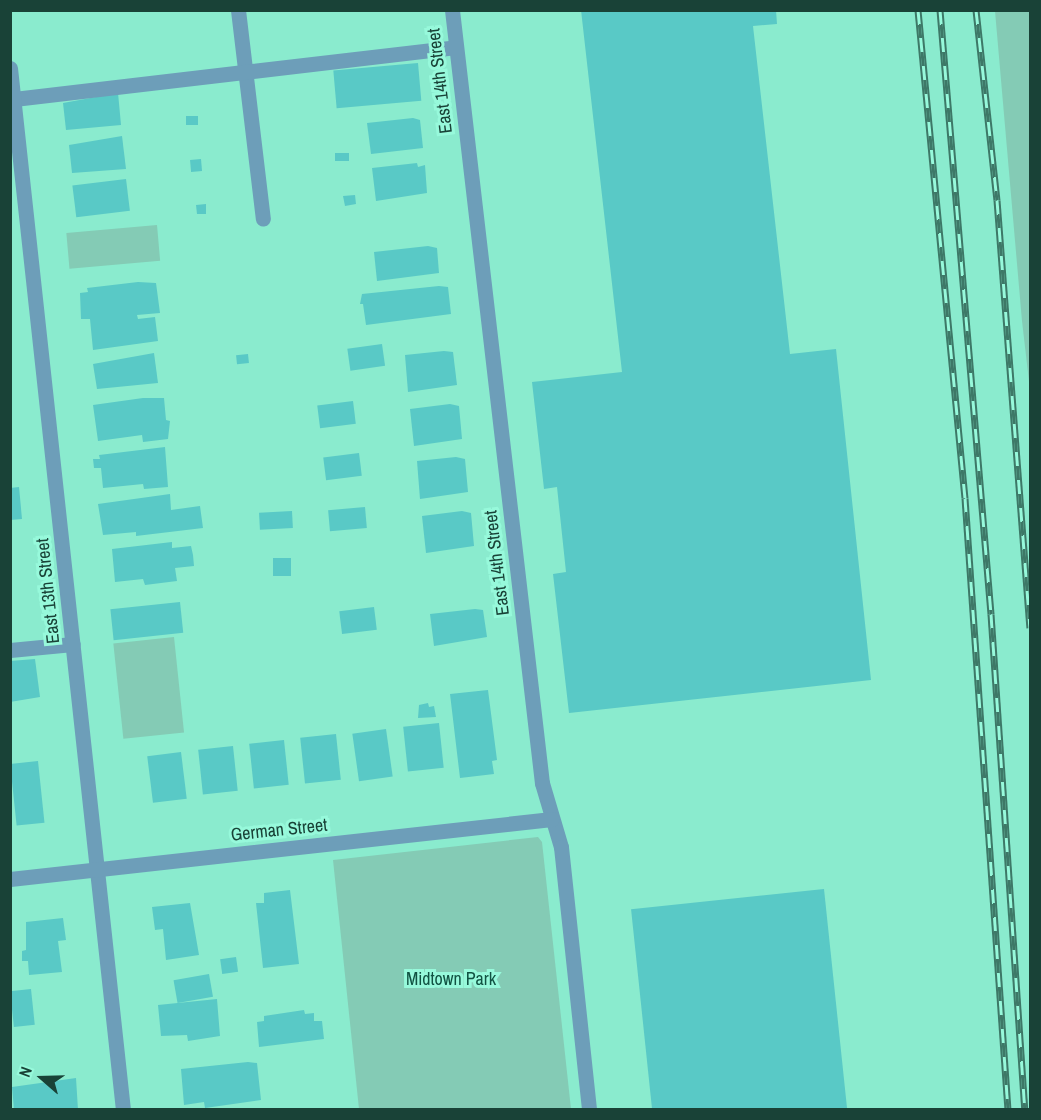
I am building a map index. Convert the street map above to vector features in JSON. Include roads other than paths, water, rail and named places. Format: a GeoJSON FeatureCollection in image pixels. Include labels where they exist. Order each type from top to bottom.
{"type":"FeatureCollection","features":[{"type":"Feature","properties":{"kind":"street"},"geometry":{"type":"LineString","coordinates":[[238,10],[263,219]]}},
{"type":"Feature","properties":{"kind":"street","name":"East 14th Street"},"geometry":{"type":"LineString","coordinates":[[452,10],[542,783],[561,847],[589,1110]]}},
{"type":"Feature","properties":{"kind":"street"},"geometry":{"type":"LineString","coordinates":[[14,99],[456,47]]}},
{"type":"Feature","properties":{"kind":"street","name":"East 13th Street"},"geometry":{"type":"LineString","coordinates":[[10,68],[123,1110]]}},
{"type":"Feature","properties":{"kind":"street"},"geometry":{"type":"LineString","coordinates":[[10,650],[73,644]]}},
{"type":"Feature","properties":{"kind":"street","name":"German Street"},"geometry":{"type":"LineString","coordinates":[[10,879],[552,819]]}},
{"type":"Feature","properties":{"kind":"railway"},"geometry":{"type":"LineString","coordinates":[[918,10],[965,498],[1008,1110]]}},
{"type":"Feature","properties":{"kind":"railway"},"geometry":{"type":"LineString","coordinates":[[940,10],[991,614],[1025,1110]]}},
{"type":"Feature","properties":{"kind":"railway"},"geometry":{"type":"LineString","coordinates":[[976,10],[997,200],[1030,628]]}},
{"type":"Feature","properties":{"kind":"park label","name":"Midtown Park"},"geometry":{"type":"Point","coordinates":[451,979]}}]}
